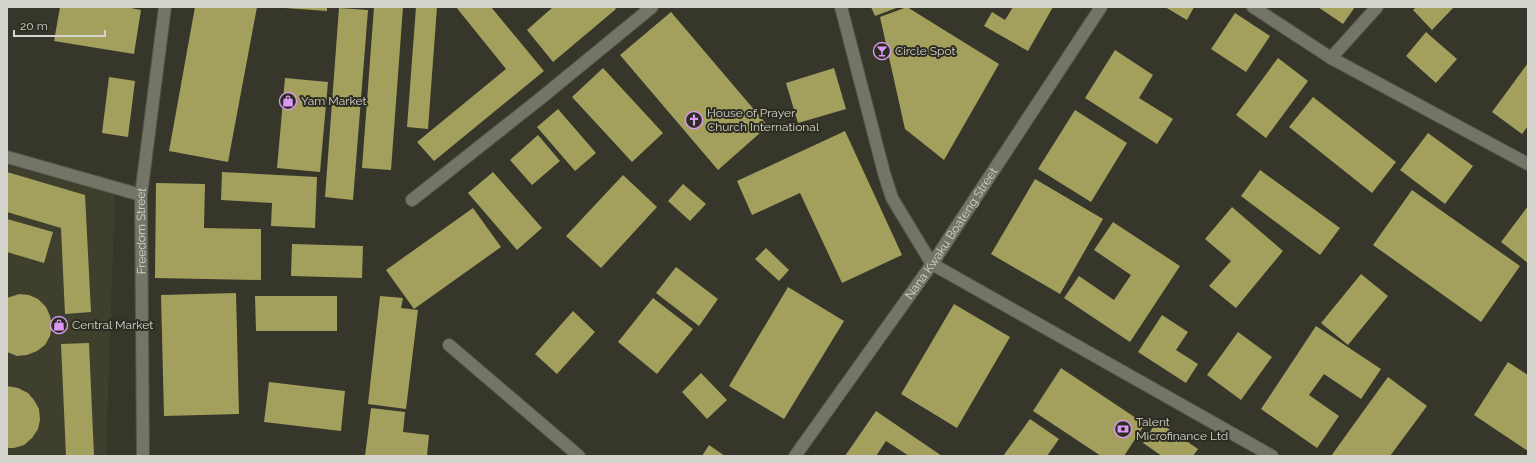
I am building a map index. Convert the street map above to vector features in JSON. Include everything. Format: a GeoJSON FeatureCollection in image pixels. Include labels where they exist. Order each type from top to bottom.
{"type":"FeatureCollection","features":[{"type":"Feature","properties":{"kind":"street","name":"Freedom Street"},"geometry":{"type":"LineString","coordinates":[[143,456],[141,195],[165,7]]}},
{"type":"Feature","properties":{"kind":"street"},"geometry":{"type":"LineString","coordinates":[[412,200],[541,98],[652,7]]}},
{"type":"Feature","properties":{"kind":"street"},"geometry":{"type":"LineString","coordinates":[[841,7],[892,198],[932,264],[1272,456]]}},
{"type":"Feature","properties":{"kind":"street","name":"Nana Kwaku Boateng Street"},"geometry":{"type":"LineString","coordinates":[[795,456],[932,264],[1101,7]]}},
{"type":"Feature","properties":{"kind":"street"},"geometry":{"type":"LineString","coordinates":[[1253,7],[1331,58],[1528,164]]}},
{"type":"Feature","properties":{"kind":"street"},"geometry":{"type":"LineString","coordinates":[[1331,58],[1377,7]]}},
{"type":"Feature","properties":{"kind":"street"},"geometry":{"type":"LineString","coordinates":[[7,156],[141,195]]}},
{"type":"Feature","properties":{"kind":"street"},"geometry":{"type":"LineString","coordinates":[[448,344],[579,456]]}},
{"type":"Feature","properties":{"kind":"shaded area","name":"Central Market"},"geometry":{"type":"Polygon","coordinates":[[[7,165],[115,195],[106,456],[7,456],[7,165]]]}},
{"type":"Feature","properties":{"kind":"building"},"geometry":{"type":"Polygon","coordinates":[[[60,7],[126,7],[141,10],[134,54],[54,41],[60,7]]]}},
{"type":"Feature","properties":{"kind":"building"},"geometry":{"type":"Polygon","coordinates":[[[195,7],[257,7],[228,162],[169,151],[195,7]]]}},
{"type":"Feature","properties":{"kind":"building"},"geometry":{"type":"Polygon","coordinates":[[[327,7],[327,11],[285,8],[327,7]]]}},
{"type":"Feature","properties":{"kind":"building"},"geometry":{"type":"Polygon","coordinates":[[[374,7],[403,7],[391,170],[362,168],[374,7]]]}},
{"type":"Feature","properties":{"kind":"building"},"geometry":{"type":"Polygon","coordinates":[[[416,7],[437,7],[428,129],[407,127],[416,7]]]}},
{"type":"Feature","properties":{"kind":"building"},"geometry":{"type":"Polygon","coordinates":[[[456,7],[491,7],[544,71],[434,161],[417,142],[506,69],[456,7]]]}},
{"type":"Feature","properties":{"kind":"building"},"geometry":{"type":"Polygon","coordinates":[[[553,7],[614,7],[616,9],[553,62],[527,30],[553,7]]]}},
{"type":"Feature","properties":{"kind":"building"},"geometry":{"type":"Polygon","coordinates":[[[871,7],[899,7],[875,16],[871,7]]]}},
{"type":"Feature","properties":{"kind":"building"},"geometry":{"type":"Polygon","coordinates":[[[907,7],[999,64],[944,160],[905,129],[880,17],[907,7]]]}},
{"type":"Feature","properties":{"kind":"building"},"geometry":{"type":"Polygon","coordinates":[[[1013,7],[1053,7],[1028,51],[984,26],[992,12],[1005,20],[1013,7]]]}},
{"type":"Feature","properties":{"kind":"building"},"geometry":{"type":"Polygon","coordinates":[[[1165,7],[1194,7],[1187,20],[1165,7]]]}},
{"type":"Feature","properties":{"kind":"building"},"geometry":{"type":"Polygon","coordinates":[[[1318,7],[1355,7],[1343,24],[1318,7]]]}},
{"type":"Feature","properties":{"kind":"building"},"geometry":{"type":"Polygon","coordinates":[[[1416,7],[1454,7],[1432,30],[1413,10],[1416,7]]]}},
{"type":"Feature","properties":{"kind":"building"},"geometry":{"type":"Polygon","coordinates":[[[339,8],[368,10],[353,200],[325,197],[339,8]]]}},
{"type":"Feature","properties":{"kind":"building"},"geometry":{"type":"Polygon","coordinates":[[[671,12],[768,126],[718,170],[620,55],[671,12]]]}},
{"type":"Feature","properties":{"kind":"building"},"geometry":{"type":"Polygon","coordinates":[[[1235,13],[1270,36],[1246,72],[1211,49],[1235,13]]]}},
{"type":"Feature","properties":{"kind":"building"},"geometry":{"type":"Polygon","coordinates":[[[1426,32],[1457,59],[1436,83],[1406,56],[1426,32]]]}},
{"type":"Feature","properties":{"kind":"building"},"geometry":{"type":"Polygon","coordinates":[[[1115,50],[1153,75],[1139,98],[1173,119],[1157,144],[1085,98],[1115,50]]]}},
{"type":"Feature","properties":{"kind":"building"},"geometry":{"type":"Polygon","coordinates":[[[1278,58],[1308,81],[1266,138],[1236,115],[1278,58]]]}},
{"type":"Feature","properties":{"kind":"building"},"geometry":{"type":"Polygon","coordinates":[[[1528,63],[1528,126],[1522,134],[1492,112],[1528,63]]]}},
{"type":"Feature","properties":{"kind":"building"},"geometry":{"type":"Polygon","coordinates":[[[603,68],[663,133],[632,162],[572,97],[603,68]]]}},
{"type":"Feature","properties":{"kind":"building"},"geometry":{"type":"Polygon","coordinates":[[[834,68],[846,109],[798,123],[786,83],[834,68]]]}},
{"type":"Feature","properties":{"kind":"building"},"geometry":{"type":"Polygon","coordinates":[[[109,77],[135,81],[128,137],[102,133],[109,77]]]}},
{"type":"Feature","properties":{"kind":"building"},"geometry":{"type":"Polygon","coordinates":[[[285,78],[328,82],[320,172],[277,168],[285,78]]]}},
{"type":"Feature","properties":{"kind":"building"},"geometry":{"type":"Polygon","coordinates":[[[1313,97],[1396,162],[1372,193],[1289,127],[1313,97]]]}},
{"type":"Feature","properties":{"kind":"building"},"geometry":{"type":"Polygon","coordinates":[[[558,109],[596,153],[575,171],[537,127],[558,109]]]}},
{"type":"Feature","properties":{"kind":"building"},"geometry":{"type":"Polygon","coordinates":[[[1075,110],[1127,143],[1091,202],[1038,169],[1075,110]]]}},
{"type":"Feature","properties":{"kind":"building"},"geometry":{"type":"Polygon","coordinates":[[[845,131],[902,255],[842,283],[800,193],[752,215],[737,181],[845,131]]]}},
{"type":"Feature","properties":{"kind":"building"},"geometry":{"type":"Polygon","coordinates":[[[1428,133],[1473,166],[1445,204],[1400,170],[1428,133]]]}},
{"type":"Feature","properties":{"kind":"building"},"geometry":{"type":"Polygon","coordinates":[[[538,135],[560,161],[532,185],[510,160],[538,135]]]}},
{"type":"Feature","properties":{"kind":"building"},"geometry":{"type":"Polygon","coordinates":[[[1260,170],[1340,228],[1320,255],[1241,196],[1260,170]]]}},
{"type":"Feature","properties":{"kind":"building"},"geometry":{"type":"Polygon","coordinates":[[[7,172],[85,195],[91,312],[65,314],[61,228],[7,212],[7,172]]]}},
{"type":"Feature","properties":{"kind":"building"},"geometry":{"type":"Polygon","coordinates":[[[222,172],[317,177],[315,228],[271,226],[272,203],[221,200],[222,172]]]}},
{"type":"Feature","properties":{"kind":"building"},"geometry":{"type":"Polygon","coordinates":[[[493,172],[542,228],[517,250],[468,193],[493,172]]]}},
{"type":"Feature","properties":{"kind":"building"},"geometry":{"type":"Polygon","coordinates":[[[623,175],[657,207],[601,268],[566,236],[623,175]]]}},
{"type":"Feature","properties":{"kind":"building"},"geometry":{"type":"Polygon","coordinates":[[[1035,179],[1103,219],[1060,294],[991,254],[1035,179]]]}},
{"type":"Feature","properties":{"kind":"building"},"geometry":{"type":"Polygon","coordinates":[[[156,183],[205,184],[204,228],[261,229],[261,280],[155,278],[156,183]]]}},
{"type":"Feature","properties":{"kind":"building"},"geometry":{"type":"Polygon","coordinates":[[[683,184],[706,204],[690,221],[668,201],[683,184]]]}},
{"type":"Feature","properties":{"kind":"building"},"geometry":{"type":"Polygon","coordinates":[[[1412,190],[1520,266],[1481,322],[1373,245],[1412,190]]]}},
{"type":"Feature","properties":{"kind":"building"},"geometry":{"type":"Polygon","coordinates":[[[1528,206],[1528,263],[1501,242],[1528,206]]]}},
{"type":"Feature","properties":{"kind":"building"},"geometry":{"type":"Polygon","coordinates":[[[1232,207],[1283,251],[1236,308],[1209,286],[1231,261],[1205,239],[1232,207]]]}},
{"type":"Feature","properties":{"kind":"building"},"geometry":{"type":"Polygon","coordinates":[[[473,208],[501,247],[414,309],[386,270],[473,208]]]}},
{"type":"Feature","properties":{"kind":"building"},"geometry":{"type":"Polygon","coordinates":[[[7,219],[53,232],[44,263],[7,252],[7,219]]]}},
{"type":"Feature","properties":{"kind":"building"},"geometry":{"type":"Polygon","coordinates":[[[1113,222],[1180,266],[1130,342],[1064,298],[1079,276],[1114,300],[1131,275],[1094,250],[1113,222]]]}},
{"type":"Feature","properties":{"kind":"building"},"geometry":{"type":"Polygon","coordinates":[[[292,244],[363,246],[362,278],[291,276],[292,244]]]}},
{"type":"Feature","properties":{"kind":"building"},"geometry":{"type":"Polygon","coordinates":[[[766,248],[789,270],[779,281],[755,259],[766,248]]]}},
{"type":"Feature","properties":{"kind":"building"},"geometry":{"type":"Polygon","coordinates":[[[676,267],[718,299],[699,326],[656,293],[676,267]]]}},
{"type":"Feature","properties":{"kind":"building"},"geometry":{"type":"Polygon","coordinates":[[[1361,274],[1388,296],[1348,345],[1321,323],[1361,274]]]}},
{"type":"Feature","properties":{"kind":"building"},"geometry":{"type":"Polygon","coordinates":[[[788,287],[844,321],[784,419],[729,386],[788,287]]]}},
{"type":"Feature","properties":{"kind":"building"},"geometry":{"type":"Polygon","coordinates":[[[236,293],[239,414],[164,416],[161,295],[236,293]]]}},
{"type":"Feature","properties":{"kind":"building"},"geometry":{"type":"Polygon","coordinates":[[[19,294],[29,295],[38,299],[46,307],[52,326],[50,336],[45,345],[37,351],[27,355],[17,356],[7,352],[7,298],[19,294]]]}},
{"type":"Feature","properties":{"kind":"building"},"geometry":{"type":"Polygon","coordinates":[[[255,296],[337,296],[337,331],[256,331],[255,296]]]}},
{"type":"Feature","properties":{"kind":"building"},"geometry":{"type":"Polygon","coordinates":[[[380,296],[403,298],[401,308],[418,310],[406,409],[368,404],[380,296]]]}},
{"type":"Feature","properties":{"kind":"building"},"geometry":{"type":"Polygon","coordinates":[[[653,298],[693,329],[657,374],[618,342],[653,298]]]}},
{"type":"Feature","properties":{"kind":"building"},"geometry":{"type":"Polygon","coordinates":[[[954,304],[1010,337],[957,428],[901,394],[954,304]]]}},
{"type":"Feature","properties":{"kind":"building"},"geometry":{"type":"Polygon","coordinates":[[[573,311],[595,332],[557,374],[535,354],[573,311]]]}},
{"type":"Feature","properties":{"kind":"building"},"geometry":{"type":"Polygon","coordinates":[[[1162,315],[1188,332],[1176,350],[1198,364],[1186,383],[1138,352],[1162,315]]]}},
{"type":"Feature","properties":{"kind":"building"},"geometry":{"type":"Polygon","coordinates":[[[1316,326],[1381,369],[1361,399],[1324,374],[1309,395],[1339,416],[1317,448],[1261,409],[1316,326]]]}},
{"type":"Feature","properties":{"kind":"building"},"geometry":{"type":"Polygon","coordinates":[[[1238,332],[1272,357],[1241,400],[1207,375],[1238,332]]]}},
{"type":"Feature","properties":{"kind":"building"},"geometry":{"type":"Polygon","coordinates":[[[89,343],[94,456],[66,456],[61,344],[89,343]]]}},
{"type":"Feature","properties":{"kind":"building"},"geometry":{"type":"Polygon","coordinates":[[[1508,362],[1528,375],[1528,451],[1474,415],[1508,362]]]}},
{"type":"Feature","properties":{"kind":"building"},"geometry":{"type":"Polygon","coordinates":[[[1061,368],[1145,424],[1124,456],[1101,456],[1033,411],[1061,368]]]}},
{"type":"Feature","properties":{"kind":"building"},"geometry":{"type":"Polygon","coordinates":[[[701,373],[727,400],[707,419],[682,392],[701,373]]]}},
{"type":"Feature","properties":{"kind":"building"},"geometry":{"type":"Polygon","coordinates":[[[1388,377],[1427,406],[1390,456],[1331,456],[1388,377]]]}},
{"type":"Feature","properties":{"kind":"building"},"geometry":{"type":"Polygon","coordinates":[[[269,382],[345,391],[341,431],[264,422],[269,382]]]}},
{"type":"Feature","properties":{"kind":"building"},"geometry":{"type":"Polygon","coordinates":[[[7,386],[18,388],[28,393],[39,409],[40,420],[38,429],[32,438],[24,445],[14,448],[7,448],[7,386]]]}},
{"type":"Feature","properties":{"kind":"building"},"geometry":{"type":"Polygon","coordinates":[[[371,408],[405,412],[403,432],[429,435],[427,456],[365,456],[371,408]]]}},
{"type":"Feature","properties":{"kind":"building"},"geometry":{"type":"Polygon","coordinates":[[[876,411],[942,456],[909,456],[886,441],[876,456],[845,456],[876,411]]]}},
{"type":"Feature","properties":{"kind":"building"},"geometry":{"type":"Polygon","coordinates":[[[1030,419],[1059,439],[1047,456],[1003,456],[1030,419]]]}},
{"type":"Feature","properties":{"kind":"building"},"geometry":{"type":"Polygon","coordinates":[[[1157,421],[1198,449],[1193,456],[1162,456],[1143,443],[1157,421]]]}},
{"type":"Feature","properties":{"kind":"building"},"geometry":{"type":"Polygon","coordinates":[[[709,445],[725,456],[702,456],[709,445]]]}},
{"type":"Feature","properties":{"kind":"place","name":"Circle Spot"},"geometry":{"type":"Point","coordinates":[882,51]}},
{"type":"Feature","properties":{"kind":"place","name":"Yam Market"},"geometry":{"type":"Point","coordinates":[288,101]}},
{"type":"Feature","properties":{"kind":"place","name":"House of Prayer Church International"},"geometry":{"type":"Point","coordinates":[694,120]}},
{"type":"Feature","properties":{"kind":"place","name":"Central Market"},"geometry":{"type":"Point","coordinates":[59,325]}},
{"type":"Feature","properties":{"kind":"place","name":"Talent Microfinance Ltd"},"geometry":{"type":"Point","coordinates":[1123,429]}}]}
